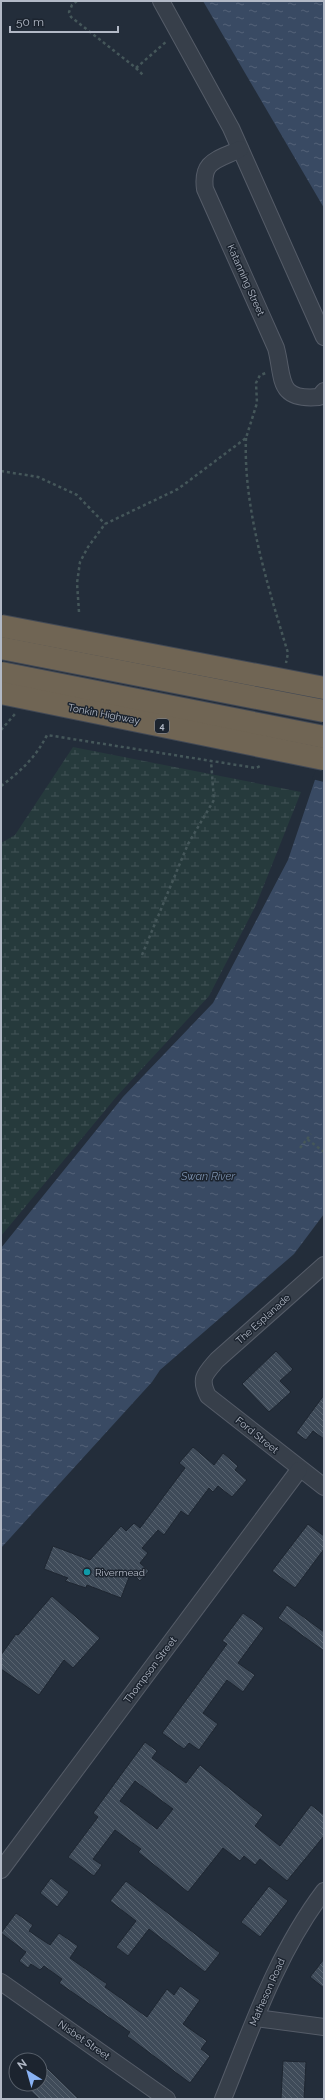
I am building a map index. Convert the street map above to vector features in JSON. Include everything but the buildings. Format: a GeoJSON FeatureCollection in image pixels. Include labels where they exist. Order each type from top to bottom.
{"type":"FeatureCollection","features":[{"type":"Feature","properties":{"kind":"highway"},"geometry":{"type":"LineString","coordinates":[[1,626],[324,688]]}},
{"type":"Feature","properties":{"kind":"highway"},"geometry":{"type":"LineString","coordinates":[[1,648],[324,711]]}},
{"type":"Feature","properties":{"kind":"highway","name":"Tonkin Highway"},"geometry":{"type":"LineString","coordinates":[[1,673],[324,737]]}},
{"type":"Feature","properties":{"kind":"highway","name":"Tonkin Highway"},"geometry":{"type":"LineString","coordinates":[[1,693],[324,759]]}},
{"type":"Feature","properties":{"kind":"street"},"geometry":{"type":"LineString","coordinates":[[162,1],[231,128],[324,337]]}},
{"type":"Feature","properties":{"kind":"street","name":"Katanning Street"},"geometry":{"type":"LineString","coordinates":[[240,149],[209,164],[203,175],[205,189],[276,348],[282,383],[290,393],[304,398],[319,397],[324,391]]}},
{"type":"Feature","properties":{"kind":"street","name":"The Esplanade"},"geometry":{"type":"LineString","coordinates":[[204,1375],[217,1360],[324,1265]]}},
{"type":"Feature","properties":{"kind":"street","name":"Ford Street"},"geometry":{"type":"LineString","coordinates":[[204,1375],[203,1385],[208,1396],[299,1470],[324,1487]]}},
{"type":"Feature","properties":{"kind":"street","name":"Thompson Street"},"geometry":{"type":"LineString","coordinates":[[1,1870],[299,1470]]}},
{"type":"Feature","properties":{"kind":"street","name":"Matheson Road"},"geometry":{"type":"LineString","coordinates":[[223,2099],[275,1970],[303,1918],[324,1890]]}},
{"type":"Feature","properties":{"kind":"street","name":"Nisbet Street"},"geometry":{"type":"LineString","coordinates":[[1,1982],[167,2099]]}},
{"type":"Feature","properties":{"kind":"street"},"geometry":{"type":"LineString","coordinates":[[256,2018],[324,2027]]}},
{"type":"Feature","properties":{"kind":"path"},"geometry":{"type":"LineString","coordinates":[[77,1],[69,12],[71,18],[143,75]]}},
{"type":"Feature","properties":{"kind":"path"},"geometry":{"type":"LineString","coordinates":[[136,68],[178,31]]}},
{"type":"Feature","properties":{"kind":"path"},"geometry":{"type":"LineString","coordinates":[[279,371],[260,375],[256,383],[257,403],[246,438],[246,478],[269,590],[288,653]]}},
{"type":"Feature","properties":{"kind":"path"},"geometry":{"type":"LineString","coordinates":[[79,612],[77,583],[80,562],[88,547],[105,524],[178,489],[246,438]]}},
{"type":"Feature","properties":{"kind":"path"},"geometry":{"type":"LineString","coordinates":[[1,471],[38,477],[77,495],[105,524]]}},
{"type":"Feature","properties":{"kind":"path"},"geometry":{"type":"LineString","coordinates":[[1,730],[16,713]]}},
{"type":"Feature","properties":{"kind":"path"},"geometry":{"type":"LineString","coordinates":[[1,786],[16,775],[38,752],[47,735]]}},
{"type":"Feature","properties":{"kind":"path"},"geometry":{"type":"LineString","coordinates":[[142,955],[188,844],[214,800],[211,761]]}},
{"type":"Feature","properties":{"kind":"path"},"geometry":{"type":"LineString","coordinates":[[300,1148],[311,1134]]}},
{"type":"Feature","properties":{"kind":"path"},"geometry":{"type":"LineString","coordinates":[[307,1140],[324,1152]]}},
{"type":"Feature","properties":{"kind":"green space"},"geometry":{"type":"Polygon","coordinates":[[[73,747],[301,792],[256,905],[209,996],[117,1096],[1,1236],[1,843],[15,835],[73,747]]]}},
{"type":"Feature","properties":{"kind":"water"},"geometry":{"type":"Polygon","coordinates":[[[203,1],[324,1],[324,208],[203,1]]]}},
{"type":"Feature","properties":{"kind":"water","name":"Swan River"},"geometry":{"type":"Polygon","coordinates":[[[324,753],[324,1214],[294,1254],[160,1370],[152,1382],[1,1548],[1,1248],[123,1097],[213,1003],[288,860],[324,753]]]}},
{"type":"Feature","properties":{"kind":"pier"},"geometry":{"type":"Polygon","coordinates":[[[324,751],[324,782],[312,779],[324,751]]]}},
{"type":"Feature","properties":{"kind":"place","name":"Rivermead"},"geometry":{"type":"Point","coordinates":[87,1572]}}]}
